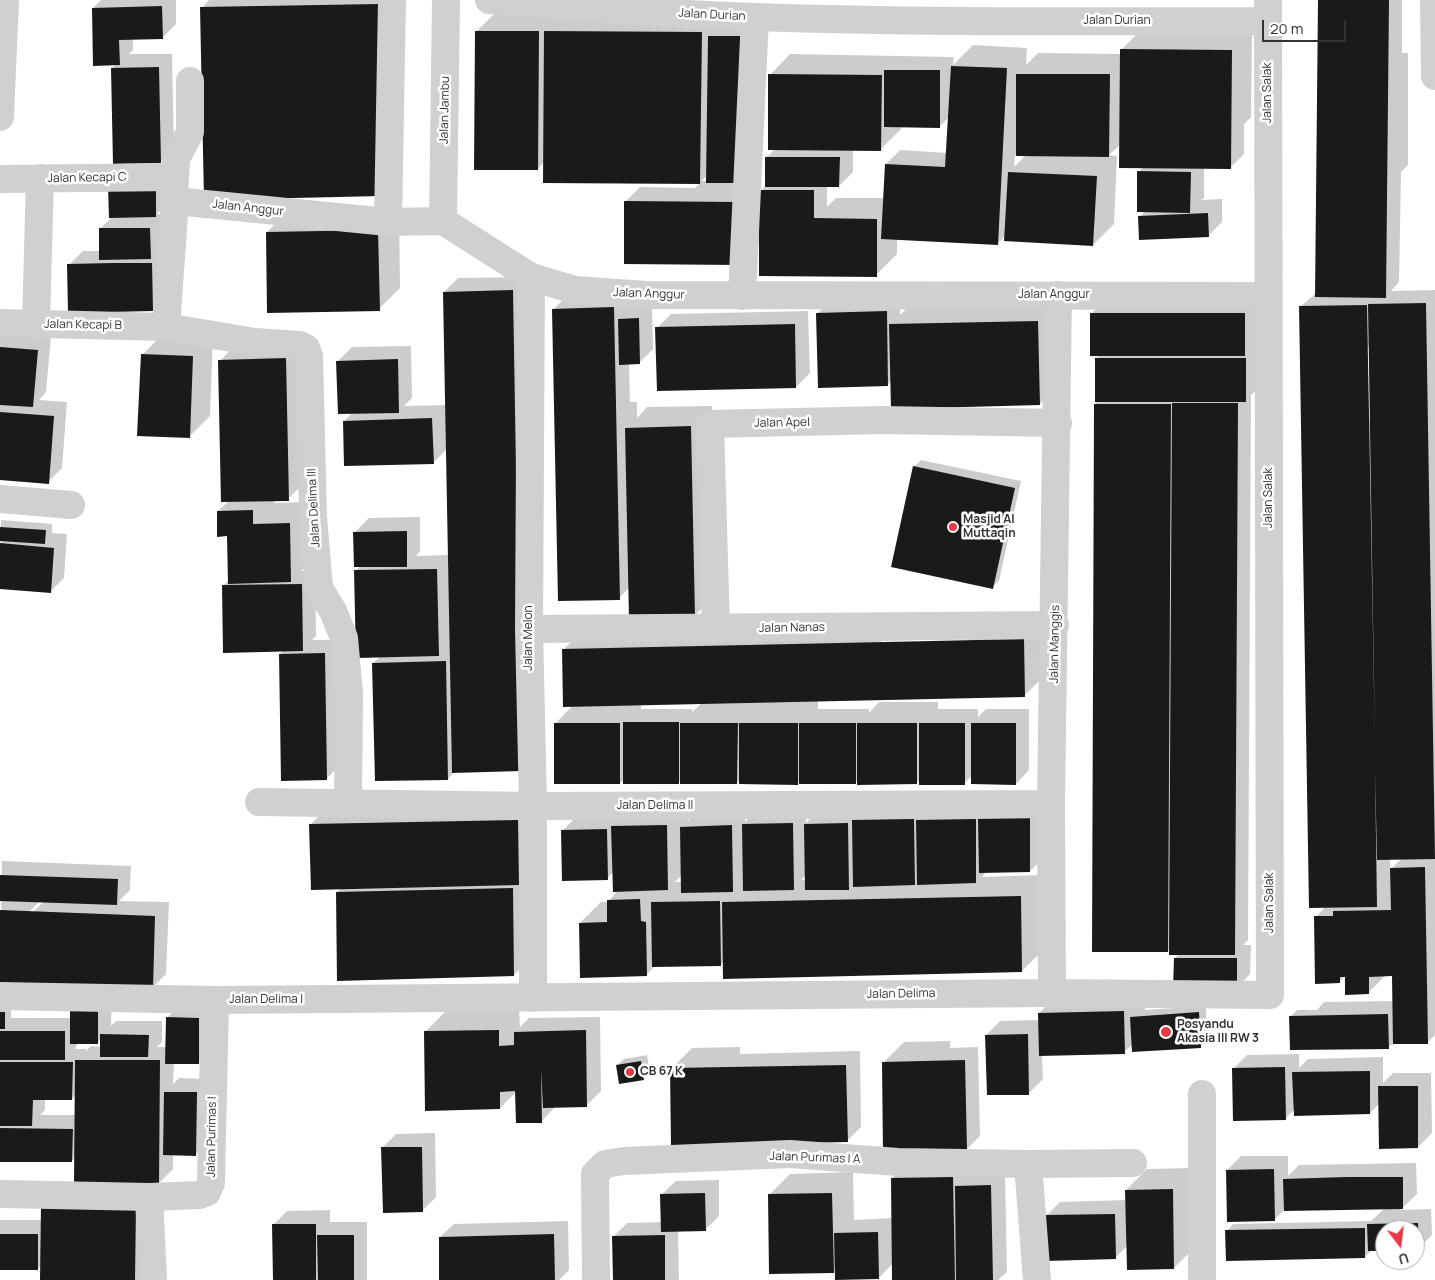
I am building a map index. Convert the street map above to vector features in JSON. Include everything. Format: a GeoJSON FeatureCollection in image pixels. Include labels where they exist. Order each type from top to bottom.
{"type":"FeatureCollection","features":[{"type":"Feature","properties":{"kind":"street"},"geometry":{"type":"LineString","coordinates":[[0,117],[5,0]]}},
{"type":"Feature","properties":{"kind":"street"},"geometry":{"type":"LineString","coordinates":[[388,222],[392,0]]}},
{"type":"Feature","properties":{"kind":"street","name":"Jalan Jambu"},"geometry":{"type":"LineString","coordinates":[[443,220],[446,0]]}},
{"type":"Feature","properties":{"kind":"street","name":"Jalan Durian"},"geometry":{"type":"LineString","coordinates":[[489,0],[635,12],[755,17],[936,11],[1268,10]]}},
{"type":"Feature","properties":{"kind":"street"},"geometry":{"type":"LineString","coordinates":[[1434,0],[1435,76]]}},
{"type":"Feature","properties":{"kind":"street","name":"Jalan Salak"},"geometry":{"type":"LineString","coordinates":[[1268,10],[1270,996]]}},
{"type":"Feature","properties":{"kind":"street"},"geometry":{"type":"LineString","coordinates":[[742,296],[755,17]]}},
{"type":"Feature","properties":{"kind":"street"},"geometry":{"type":"LineString","coordinates":[[166,327],[176,159],[190,132],[190,81]]}},
{"type":"Feature","properties":{"kind":"street"},"geometry":{"type":"LineString","coordinates":[[36,324],[40,178]]}},
{"type":"Feature","properties":{"kind":"street","name":"Jalan Kecapi C"},"geometry":{"type":"LineString","coordinates":[[0,179],[40,178],[174,189]]}},
{"type":"Feature","properties":{"kind":"street","name":"Jalan Anggur"},"geometry":{"type":"LineString","coordinates":[[174,189],[388,222],[443,220],[531,277],[575,290],[646,295],[742,296],[1268,296]]}},
{"type":"Feature","properties":{"kind":"street","name":"Jalan Melon"},"geometry":{"type":"LineString","coordinates":[[531,277],[529,629],[533,806],[533,998]]}},
{"type":"Feature","properties":{"kind":"street","name":"Jalan Manggis"},"geometry":{"type":"LineString","coordinates":[[1052,993],[1051,804],[1058,423],[1058,295]]}},
{"type":"Feature","properties":{"kind":"street","name":"Jalan Kecapi B"},"geometry":{"type":"LineString","coordinates":[[0,323],[166,327]]}},
{"type":"Feature","properties":{"kind":"street","name":"Jalan Delima III"},"geometry":{"type":"LineString","coordinates":[[166,327],[255,342],[300,345],[306,348],[309,356],[313,517],[319,588],[333,610],[344,638],[349,692],[348,804]]}},
{"type":"Feature","properties":{"kind":"street","name":"Jalan Apel"},"geometry":{"type":"LineString","coordinates":[[716,629],[710,424],[882,420],[1058,423]]}},
{"type":"Feature","properties":{"kind":"street"},"geometry":{"type":"LineString","coordinates":[[0,499],[71,504]]}},
{"type":"Feature","properties":{"kind":"street","name":"Jalan Nanas"},"geometry":{"type":"LineString","coordinates":[[529,629],[1055,626]]}},
{"type":"Feature","properties":{"kind":"street","name":"Jalan Delima II"},"geometry":{"type":"LineString","coordinates":[[259,802],[533,806],[1051,804]]}},
{"type":"Feature","properties":{"kind":"street","name":"Jalan Delima"},"geometry":{"type":"LineString","coordinates":[[533,998],[1052,993],[1270,996]]}},
{"type":"Feature","properties":{"kind":"street","name":"Jalan Delima I"},"geometry":{"type":"LineString","coordinates":[[0,996],[215,1000],[533,998]]}},
{"type":"Feature","properties":{"kind":"street","name":"Jalan Purimas I"},"geometry":{"type":"LineString","coordinates":[[2,1194],[149,1197],[200,1195],[207,1192],[212,1183],[215,1000]]}},
{"type":"Feature","properties":{"kind":"street"},"geometry":{"type":"LineString","coordinates":[[1202,1094],[1202,1280]]}},
{"type":"Feature","properties":{"kind":"street","name":"Jalan Purimas I A"},"geometry":{"type":"LineString","coordinates":[[596,1280],[595,1174],[605,1164],[624,1161],[790,1154],[898,1162],[1133,1163]]}},
{"type":"Feature","properties":{"kind":"street"},"geometry":{"type":"LineString","coordinates":[[1028,1164],[1037,1280]]}},
{"type":"Feature","properties":{"kind":"street"},"geometry":{"type":"LineString","coordinates":[[149,1197],[153,1280]]}},
{"type":"Feature","properties":{"kind":"building"},"geometry":{"type":"Polygon","coordinates":[[[1318,0],[1389,0],[1386,298],[1315,297],[1318,0]]]}},
{"type":"Feature","properties":{"kind":"building"},"geometry":{"type":"Polygon","coordinates":[[[379,4],[382,196],[204,200],[200,7],[379,4]]]}},
{"type":"Feature","properties":{"kind":"building"},"geometry":{"type":"Polygon","coordinates":[[[162,6],[163,39],[119,40],[120,65],[93,66],[92,8],[162,6]]]}},
{"type":"Feature","properties":{"kind":"building"},"geometry":{"type":"Polygon","coordinates":[[[475,31],[539,31],[538,170],[474,170],[475,31]]]}},
{"type":"Feature","properties":{"kind":"building"},"geometry":{"type":"Polygon","coordinates":[[[544,31],[702,32],[700,184],[543,183],[544,31]]]}},
{"type":"Feature","properties":{"kind":"building"},"geometry":{"type":"Polygon","coordinates":[[[708,36],[743,36],[742,183],[706,183],[708,36]]]}},
{"type":"Feature","properties":{"kind":"building"},"geometry":{"type":"Polygon","coordinates":[[[1120,49],[1232,50],[1231,169],[1119,168],[1120,49]]]}},
{"type":"Feature","properties":{"kind":"building"},"geometry":{"type":"Polygon","coordinates":[[[951,66],[1007,68],[998,245],[881,239],[885,164],[945,167],[951,66]]]}},
{"type":"Feature","properties":{"kind":"building"},"geometry":{"type":"Polygon","coordinates":[[[159,67],[161,163],[113,164],[111,68],[159,67]]]}},
{"type":"Feature","properties":{"kind":"building"},"geometry":{"type":"Polygon","coordinates":[[[884,70],[940,70],[940,128],[884,127],[884,70]]]}},
{"type":"Feature","properties":{"kind":"building"},"geometry":{"type":"Polygon","coordinates":[[[768,74],[882,75],[881,151],[768,150],[768,74]]]}},
{"type":"Feature","properties":{"kind":"building"},"geometry":{"type":"Polygon","coordinates":[[[1016,74],[1110,74],[1109,157],[1016,156],[1016,74]]]}},
{"type":"Feature","properties":{"kind":"building"},"geometry":{"type":"Polygon","coordinates":[[[765,157],[840,157],[839,187],[765,187],[765,157]]]}},
{"type":"Feature","properties":{"kind":"building"},"geometry":{"type":"Polygon","coordinates":[[[1137,171],[1191,172],[1190,213],[1137,212],[1137,171]]]}},
{"type":"Feature","properties":{"kind":"building"},"geometry":{"type":"Polygon","coordinates":[[[1008,172],[1097,176],[1093,246],[1004,241],[1008,172]]]}},
{"type":"Feature","properties":{"kind":"building"},"geometry":{"type":"Polygon","coordinates":[[[156,185],[156,217],[109,218],[108,186],[156,185]]]}},
{"type":"Feature","properties":{"kind":"building"},"geometry":{"type":"Polygon","coordinates":[[[759,190],[814,190],[814,218],[877,219],[877,277],[759,276],[759,190]]]}},
{"type":"Feature","properties":{"kind":"building"},"geometry":{"type":"Polygon","coordinates":[[[624,201],[738,202],[738,265],[624,264],[624,201]]]}},
{"type":"Feature","properties":{"kind":"building"},"geometry":{"type":"Polygon","coordinates":[[[1208,213],[1209,237],[1139,240],[1138,216],[1208,213]]]}},
{"type":"Feature","properties":{"kind":"building"},"geometry":{"type":"Polygon","coordinates":[[[99,228],[150,228],[151,259],[99,260],[99,228]]]}},
{"type":"Feature","properties":{"kind":"building"},"geometry":{"type":"Polygon","coordinates":[[[378,230],[380,311],[267,313],[266,232],[378,230]]]}},
{"type":"Feature","properties":{"kind":"building"},"geometry":{"type":"Polygon","coordinates":[[[152,263],[153,311],[68,313],[67,264],[152,263]]]}},
{"type":"Feature","properties":{"kind":"building"},"geometry":{"type":"Polygon","coordinates":[[[513,290],[521,771],[452,773],[443,292],[513,290]]]}},
{"type":"Feature","properties":{"kind":"building"},"geometry":{"type":"Polygon","coordinates":[[[1426,303],[1435,859],[1377,860],[1375,769],[1377,907],[1309,908],[1299,306],[1367,305],[1375,744],[1368,304],[1426,303]]]}},
{"type":"Feature","properties":{"kind":"building"},"geometry":{"type":"Polygon","coordinates":[[[614,307],[620,600],[558,601],[552,309],[614,307]]]}},
{"type":"Feature","properties":{"kind":"building"},"geometry":{"type":"Polygon","coordinates":[[[887,311],[888,386],[818,388],[816,313],[887,311]]]}},
{"type":"Feature","properties":{"kind":"building"},"geometry":{"type":"Polygon","coordinates":[[[1090,313],[1245,313],[1245,356],[1090,356],[1090,313]]]}},
{"type":"Feature","properties":{"kind":"building"},"geometry":{"type":"Polygon","coordinates":[[[639,318],[640,364],[619,365],[618,319],[639,318]]]}},
{"type":"Feature","properties":{"kind":"building"},"geometry":{"type":"Polygon","coordinates":[[[1038,321],[1040,405],[891,409],[889,324],[1038,321]]]}},
{"type":"Feature","properties":{"kind":"building"},"geometry":{"type":"Polygon","coordinates":[[[795,324],[796,388],[657,391],[655,327],[795,324]]]}},
{"type":"Feature","properties":{"kind":"building"},"geometry":{"type":"Polygon","coordinates":[[[0,347],[38,350],[33,407],[0,405],[0,347]]]}},
{"type":"Feature","properties":{"kind":"building"},"geometry":{"type":"Polygon","coordinates":[[[141,354],[193,356],[190,438],[137,436],[141,354]]]}},
{"type":"Feature","properties":{"kind":"building"},"geometry":{"type":"Polygon","coordinates":[[[286,358],[289,501],[221,502],[218,360],[286,358]]]}},
{"type":"Feature","properties":{"kind":"building"},"geometry":{"type":"Polygon","coordinates":[[[1095,358],[1246,358],[1246,402],[1095,402],[1095,358]]]}},
{"type":"Feature","properties":{"kind":"building"},"geometry":{"type":"Polygon","coordinates":[[[398,359],[399,413],[338,414],[336,361],[398,359]]]}},
{"type":"Feature","properties":{"kind":"building"},"geometry":{"type":"Polygon","coordinates":[[[1172,403],[1238,403],[1235,955],[1169,955],[1172,403]]]}},
{"type":"Feature","properties":{"kind":"building"},"geometry":{"type":"Polygon","coordinates":[[[1094,404],[1171,404],[1168,952],[1092,952],[1094,404]]]}},
{"type":"Feature","properties":{"kind":"building"},"geometry":{"type":"Polygon","coordinates":[[[0,412],[54,416],[49,484],[0,480],[0,412]]]}},
{"type":"Feature","properties":{"kind":"building"},"geometry":{"type":"Polygon","coordinates":[[[432,418],[434,464],[344,466],[343,421],[432,418]]]}},
{"type":"Feature","properties":{"kind":"building"},"geometry":{"type":"Polygon","coordinates":[[[691,426],[695,617],[629,619],[625,428],[691,426]]]}},
{"type":"Feature","properties":{"kind":"building","name":"Masjid Al Muttaqin"},"geometry":{"type":"Polygon","coordinates":[[[913,466],[1015,488],[993,589],[891,567],[913,466]]]}},
{"type":"Feature","properties":{"kind":"building"},"geometry":{"type":"Polygon","coordinates":[[[253,510],[253,524],[290,523],[291,582],[228,584],[227,536],[217,537],[217,511],[253,510]]]}},
{"type":"Feature","properties":{"kind":"building"},"geometry":{"type":"Polygon","coordinates":[[[0,527],[46,530],[45,544],[0,541],[0,527]]]}},
{"type":"Feature","properties":{"kind":"building"},"geometry":{"type":"Polygon","coordinates":[[[407,531],[407,567],[354,567],[353,532],[407,531]]]}},
{"type":"Feature","properties":{"kind":"building"},"geometry":{"type":"Polygon","coordinates":[[[0,543],[54,548],[51,593],[0,589],[0,543]]]}},
{"type":"Feature","properties":{"kind":"building"},"geometry":{"type":"Polygon","coordinates":[[[437,569],[439,656],[356,658],[354,570],[437,569]]]}},
{"type":"Feature","properties":{"kind":"building"},"geometry":{"type":"Polygon","coordinates":[[[302,584],[303,651],[223,653],[222,585],[302,584]]]}},
{"type":"Feature","properties":{"kind":"building"},"geometry":{"type":"Polygon","coordinates":[[[1024,639],[1025,697],[563,707],[562,649],[1024,639]]]}},
{"type":"Feature","properties":{"kind":"building"},"geometry":{"type":"Polygon","coordinates":[[[325,653],[327,780],[281,781],[279,654],[325,653]]]}},
{"type":"Feature","properties":{"kind":"building"},"geometry":{"type":"Polygon","coordinates":[[[446,661],[448,780],[375,781],[372,663],[446,661]]]}},
{"type":"Feature","properties":{"kind":"building"},"geometry":{"type":"Polygon","coordinates":[[[623,722],[679,722],[679,784],[623,784],[623,722]]]}},
{"type":"Feature","properties":{"kind":"building"},"geometry":{"type":"Polygon","coordinates":[[[554,723],[620,723],[620,784],[554,784],[554,723]]]}},
{"type":"Feature","properties":{"kind":"building"},"geometry":{"type":"Polygon","coordinates":[[[680,723],[738,723],[737,784],[680,784],[680,723]]]}},
{"type":"Feature","properties":{"kind":"building"},"geometry":{"type":"Polygon","coordinates":[[[739,723],[798,723],[798,785],[739,784],[739,723]]]}},
{"type":"Feature","properties":{"kind":"building"},"geometry":{"type":"Polygon","coordinates":[[[799,723],[856,723],[856,784],[799,784],[799,723]]]}},
{"type":"Feature","properties":{"kind":"building"},"geometry":{"type":"Polygon","coordinates":[[[857,723],[917,723],[917,784],[857,785],[857,723]]]}},
{"type":"Feature","properties":{"kind":"building"},"geometry":{"type":"Polygon","coordinates":[[[919,723],[965,723],[965,785],[919,785],[919,723]]]}},
{"type":"Feature","properties":{"kind":"building"},"geometry":{"type":"Polygon","coordinates":[[[971,723],[1016,723],[1016,785],[971,784],[971,723]]]}},
{"type":"Feature","properties":{"kind":"building"},"geometry":{"type":"Polygon","coordinates":[[[1030,818],[1030,872],[979,873],[978,819],[1030,818]]]}},
{"type":"Feature","properties":{"kind":"building"},"geometry":{"type":"Polygon","coordinates":[[[914,819],[915,885],[853,887],[852,820],[914,819]]]}},
{"type":"Feature","properties":{"kind":"building"},"geometry":{"type":"Polygon","coordinates":[[[976,819],[976,883],[917,885],[916,820],[976,819]]]}},
{"type":"Feature","properties":{"kind":"building"},"geometry":{"type":"Polygon","coordinates":[[[518,820],[519,885],[311,890],[309,824],[518,820]]]}},
{"type":"Feature","properties":{"kind":"building"},"geometry":{"type":"Polygon","coordinates":[[[793,823],[794,890],[743,891],[742,824],[793,823]]]}},
{"type":"Feature","properties":{"kind":"building"},"geometry":{"type":"Polygon","coordinates":[[[848,823],[849,890],[805,890],[804,824],[848,823]]]}},
{"type":"Feature","properties":{"kind":"building"},"geometry":{"type":"Polygon","coordinates":[[[667,825],[668,890],[613,892],[611,826],[667,825]]]}},
{"type":"Feature","properties":{"kind":"building"},"geometry":{"type":"Polygon","coordinates":[[[732,825],[733,892],[681,893],[680,827],[732,825]]]}},
{"type":"Feature","properties":{"kind":"building"},"geometry":{"type":"Polygon","coordinates":[[[607,829],[608,880],[562,881],[561,830],[607,829]]]}},
{"type":"Feature","properties":{"kind":"building"},"geometry":{"type":"Polygon","coordinates":[[[1425,867],[1428,1044],[1393,1044],[1392,976],[1369,977],[1369,994],[1345,995],[1345,977],[1340,977],[1340,983],[1315,984],[1314,916],[1333,916],[1333,911],[1391,910],[1390,868],[1425,867]]]}},
{"type":"Feature","properties":{"kind":"building"},"geometry":{"type":"Polygon","coordinates":[[[0,875],[118,879],[117,905],[0,901],[0,875]]]}},
{"type":"Feature","properties":{"kind":"building"},"geometry":{"type":"Polygon","coordinates":[[[513,888],[514,976],[337,981],[336,892],[513,888]]]}},
{"type":"Feature","properties":{"kind":"building"},"geometry":{"type":"Polygon","coordinates":[[[1021,896],[1022,972],[723,979],[722,902],[1021,896]]]}},
{"type":"Feature","properties":{"kind":"building"},"geometry":{"type":"Polygon","coordinates":[[[640,899],[641,921],[646,922],[647,976],[580,978],[579,923],[607,922],[607,900],[640,899]]]}},
{"type":"Feature","properties":{"kind":"building"},"geometry":{"type":"Polygon","coordinates":[[[720,901],[721,966],[652,967],[651,902],[720,901]]]}},
{"type":"Feature","properties":{"kind":"building"},"geometry":{"type":"Polygon","coordinates":[[[0,910],[155,916],[153,989],[0,984],[0,910]]]}},
{"type":"Feature","properties":{"kind":"building"},"geometry":{"type":"Polygon","coordinates":[[[1174,958],[1237,958],[1237,989],[1173,989],[1174,958]]]}},
{"type":"Feature","properties":{"kind":"building"},"geometry":{"type":"Polygon","coordinates":[[[70,1008],[98,1009],[98,1044],[70,1044],[70,1008]]]}},
{"type":"Feature","properties":{"kind":"building"},"geometry":{"type":"Polygon","coordinates":[[[1124,1011],[1125,1054],[1039,1056],[1038,1013],[1124,1011]]]}},
{"type":"Feature","properties":{"kind":"building"},"geometry":{"type":"Polygon","coordinates":[[[0,1012],[5,1012],[5,1029],[0,1029],[0,1012]]]}},
{"type":"Feature","properties":{"kind":"building","name":"Posyandu Akasia III RW 3"},"geometry":{"type":"Polygon","coordinates":[[[1199,1012],[1201,1048],[1132,1052],[1130,1017],[1199,1012]]]}},
{"type":"Feature","properties":{"kind":"building"},"geometry":{"type":"Polygon","coordinates":[[[1388,1014],[1389,1049],[1290,1050],[1289,1016],[1388,1014]]]}},
{"type":"Feature","properties":{"kind":"building"},"geometry":{"type":"Polygon","coordinates":[[[166,1017],[199,1018],[199,1064],[165,1064],[166,1017]]]}},
{"type":"Feature","properties":{"kind":"building"},"geometry":{"type":"Polygon","coordinates":[[[499,1030],[499,1046],[514,1045],[514,1032],[586,1030],[587,1107],[543,1108],[541,1068],[542,1123],[516,1123],[515,1091],[500,1092],[500,1109],[425,1111],[424,1031],[499,1030]]]}},
{"type":"Feature","properties":{"kind":"building"},"geometry":{"type":"Polygon","coordinates":[[[0,1031],[65,1031],[65,1060],[0,1060],[0,1031]]]}},
{"type":"Feature","properties":{"kind":"building"},"geometry":{"type":"Polygon","coordinates":[[[100,1034],[149,1035],[148,1057],[100,1057],[100,1034]]]}},
{"type":"Feature","properties":{"kind":"building"},"geometry":{"type":"Polygon","coordinates":[[[1028,1034],[1029,1095],[987,1095],[985,1035],[1028,1034]]]}},
{"type":"Feature","properties":{"kind":"building"},"geometry":{"type":"Polygon","coordinates":[[[75,1060],[160,1060],[159,1184],[74,1184],[75,1060]]]}},
{"type":"Feature","properties":{"kind":"building"},"geometry":{"type":"Polygon","coordinates":[[[965,1060],[967,1151],[883,1153],[882,1062],[965,1060]]]}},
{"type":"Feature","properties":{"kind":"building","name":"CB 67 K"},"geometry":{"type":"Polygon","coordinates":[[[641,1061],[644,1080],[619,1084],[616,1065],[641,1061]]]}},
{"type":"Feature","properties":{"kind":"building"},"geometry":{"type":"Polygon","coordinates":[[[0,1062],[73,1062],[72,1100],[33,1100],[32,1126],[0,1126],[0,1062]]]}},
{"type":"Feature","properties":{"kind":"building"},"geometry":{"type":"Polygon","coordinates":[[[846,1065],[848,1142],[671,1146],[670,1068],[846,1065]]]}},
{"type":"Feature","properties":{"kind":"building"},"geometry":{"type":"Polygon","coordinates":[[[1285,1067],[1286,1120],[1233,1121],[1232,1068],[1285,1067]]]}},
{"type":"Feature","properties":{"kind":"building"},"geometry":{"type":"Polygon","coordinates":[[[1370,1071],[1370,1114],[1294,1116],[1292,1072],[1370,1071]]]}},
{"type":"Feature","properties":{"kind":"building"},"geometry":{"type":"Polygon","coordinates":[[[1378,1086],[1418,1086],[1418,1148],[1379,1149],[1378,1086]]]}},
{"type":"Feature","properties":{"kind":"building"},"geometry":{"type":"Polygon","coordinates":[[[164,1092],[197,1092],[196,1156],[163,1155],[164,1092]]]}},
{"type":"Feature","properties":{"kind":"building"},"geometry":{"type":"Polygon","coordinates":[[[0,1128],[73,1129],[72,1162],[0,1162],[0,1128]]]}},
{"type":"Feature","properties":{"kind":"building"},"geometry":{"type":"Polygon","coordinates":[[[381,1147],[422,1147],[423,1212],[383,1213],[381,1147]]]}},
{"type":"Feature","properties":{"kind":"building"},"geometry":{"type":"Polygon","coordinates":[[[1274,1169],[1275,1221],[1227,1222],[1226,1170],[1274,1169]]]}},
{"type":"Feature","properties":{"kind":"building"},"geometry":{"type":"Polygon","coordinates":[[[953,1177],[955,1280],[892,1280],[891,1178],[953,1177]]]}},
{"type":"Feature","properties":{"kind":"building"},"geometry":{"type":"Polygon","coordinates":[[[1403,1177],[1403,1209],[1284,1211],[1283,1179],[1403,1177]]]}},
{"type":"Feature","properties":{"kind":"building"},"geometry":{"type":"Polygon","coordinates":[[[991,1185],[993,1280],[956,1280],[955,1186],[991,1185]]]}},
{"type":"Feature","properties":{"kind":"building"},"geometry":{"type":"Polygon","coordinates":[[[1173,1189],[1174,1269],[1127,1270],[1125,1190],[1173,1189]]]}},
{"type":"Feature","properties":{"kind":"building"},"geometry":{"type":"Polygon","coordinates":[[[705,1193],[706,1231],[661,1232],[660,1194],[705,1193]]]}},
{"type":"Feature","properties":{"kind":"building"},"geometry":{"type":"Polygon","coordinates":[[[832,1193],[834,1273],[769,1274],[768,1194],[832,1193]]]}},
{"type":"Feature","properties":{"kind":"building"},"geometry":{"type":"Polygon","coordinates":[[[41,1206],[136,1206],[135,1280],[40,1280],[41,1206]]]}},
{"type":"Feature","properties":{"kind":"building"},"geometry":{"type":"Polygon","coordinates":[[[1115,1214],[1116,1259],[1045,1261],[1045,1215],[1115,1214]]]}},
{"type":"Feature","properties":{"kind":"building"},"geometry":{"type":"Polygon","coordinates":[[[272,1224],[316,1224],[316,1280],[273,1280],[272,1224]]]}},
{"type":"Feature","properties":{"kind":"building"},"geometry":{"type":"Polygon","coordinates":[[[1367,1224],[1375,1224],[1375,1251],[1368,1251],[1367,1224]]]}},
{"type":"Feature","properties":{"kind":"building"},"geometry":{"type":"Polygon","coordinates":[[[1365,1228],[1365,1258],[1226,1261],[1225,1230],[1365,1228]]]}},
{"type":"Feature","properties":{"kind":"building"},"geometry":{"type":"Polygon","coordinates":[[[878,1232],[879,1279],[835,1280],[834,1233],[878,1232]]]}},
{"type":"Feature","properties":{"kind":"building"},"geometry":{"type":"Polygon","coordinates":[[[0,1234],[38,1234],[38,1270],[0,1270],[0,1234]]]}},
{"type":"Feature","properties":{"kind":"building"},"geometry":{"type":"Polygon","coordinates":[[[554,1234],[555,1280],[439,1280],[439,1237],[554,1234]]]}},
{"type":"Feature","properties":{"kind":"building"},"geometry":{"type":"Polygon","coordinates":[[[317,1235],[354,1235],[354,1280],[318,1280],[317,1235]]]}},
{"type":"Feature","properties":{"kind":"building"},"geometry":{"type":"Polygon","coordinates":[[[665,1235],[665,1280],[613,1280],[612,1236],[665,1235]]]}},
{"type":"Feature","properties":{"kind":"place","name":"Masjid Al Muttaqin"},"geometry":{"type":"Point","coordinates":[953,527]}},
{"type":"Feature","properties":{"kind":"place","name":"Posyandu Akasia III RW 3"},"geometry":{"type":"Point","coordinates":[1166,1032]}},
{"type":"Feature","properties":{"kind":"place","name":"CB 67 K"},"geometry":{"type":"Point","coordinates":[630,1072]}}]}
